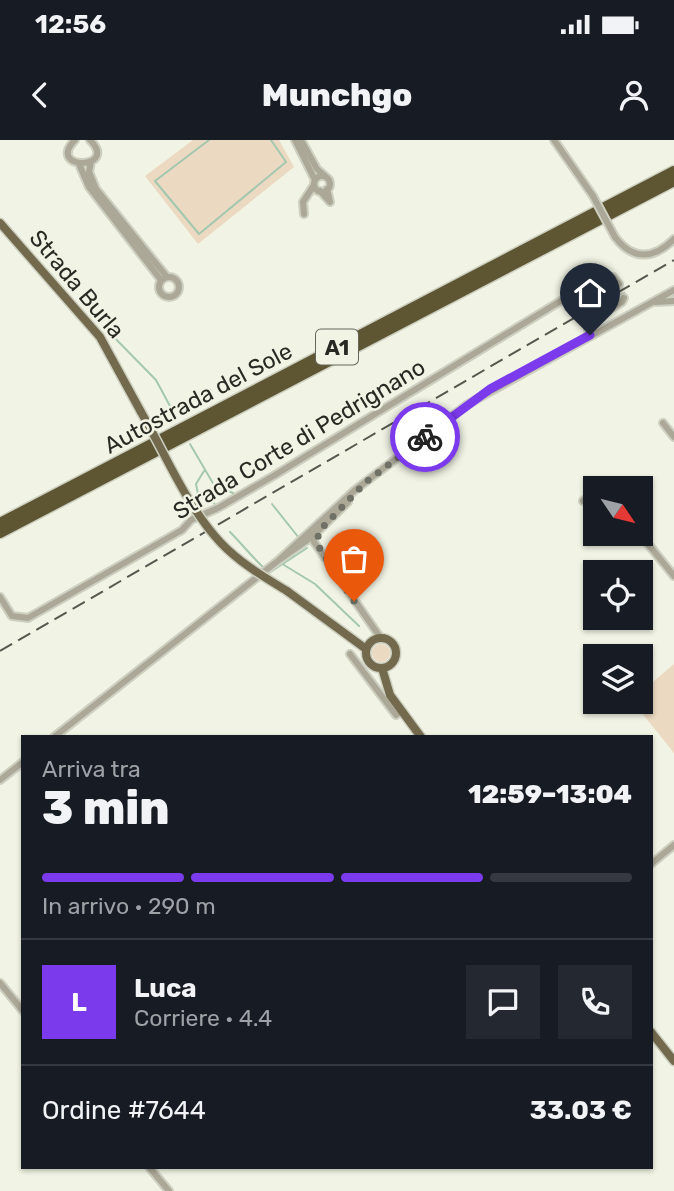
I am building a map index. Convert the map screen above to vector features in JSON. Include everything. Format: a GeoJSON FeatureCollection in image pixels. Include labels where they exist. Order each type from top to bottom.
{"type":"FeatureCollection","features":[{"type":"Feature","properties":{"kind":"highway","name":"Autostrada del Sole"},"geometry":{"type":"LineString","coordinates":[[0,523],[674,171]]}},
{"type":"Feature","properties":{"kind":"highway","name":"Autostrada del Sole"},"geometry":{"type":"LineString","coordinates":[[0,533],[674,181]]}},
{"type":"Feature","properties":{"kind":"main road","name":"Strada Burla"},"geometry":{"type":"LineString","coordinates":[[0,223],[100,337],[199,513],[219,541],[248,566],[366,649],[369,663],[382,668],[390,695],[420,735]]}},
{"type":"Feature","properties":{"kind":"main road"},"geometry":{"type":"LineString","coordinates":[[366,649],[371,641],[380,637],[390,640],[396,650],[392,663],[382,668]]}},
{"type":"Feature","properties":{"kind":"main road"},"geometry":{"type":"LineString","coordinates":[[653,1035],[674,1061]]}},
{"type":"Feature","properties":{"kind":"street"},"geometry":{"type":"LineString","coordinates":[[75,140],[69,144],[71,158],[79,164],[89,187],[164,278],[177,281],[178,291],[170,298],[159,291],[164,278]]}},
{"type":"Feature","properties":{"kind":"street"},"geometry":{"type":"LineString","coordinates":[[90,140],[95,147]]}},
{"type":"Feature","properties":{"kind":"street"},"geometry":{"type":"LineString","coordinates":[[101,140],[95,147],[89,172],[96,189],[164,278]]}},
{"type":"Feature","properties":{"kind":"street"},"geometry":{"type":"LineString","coordinates":[[295,140],[319,187]]}},
{"type":"Feature","properties":{"kind":"street"},"geometry":{"type":"LineString","coordinates":[[301,140],[317,169],[326,178]]}},
{"type":"Feature","properties":{"kind":"street"},"geometry":{"type":"LineString","coordinates":[[554,140],[593,196],[615,237],[638,255],[650,256],[660,252],[674,239]]}},
{"type":"Feature","properties":{"kind":"street"},"geometry":{"type":"LineString","coordinates":[[79,164],[91,162]]}},
{"type":"Feature","properties":{"kind":"street"},"geometry":{"type":"LineString","coordinates":[[319,187],[320,176],[326,178]]}},
{"type":"Feature","properties":{"kind":"street"},"geometry":{"type":"LineString","coordinates":[[304,214],[302,205],[326,178]]}},
{"type":"Feature","properties":{"kind":"street","name":"Strada Corte di Pedrignano"},"geometry":{"type":"LineString","coordinates":[[0,597],[12,616],[28,618],[182,530],[191,520],[218,508],[275,475],[600,277],[613,277],[619,284]]}},
{"type":"Feature","properties":{"kind":"street"},"geometry":{"type":"LineString","coordinates":[[57,735],[304,540],[366,482],[468,404],[674,290]]}},
{"type":"Feature","properties":{"kind":"street"},"geometry":{"type":"LineString","coordinates":[[590,335],[585,327],[587,322],[624,298]]}},
{"type":"Feature","properties":{"kind":"street"},"geometry":{"type":"LineString","coordinates":[[641,307],[667,299],[674,302]]}},
{"type":"Feature","properties":{"kind":"street"},"geometry":{"type":"LineString","coordinates":[[663,423],[674,438]]}},
{"type":"Feature","properties":{"kind":"street"},"geometry":{"type":"LineString","coordinates":[[315,538],[366,482]]}},
{"type":"Feature","properties":{"kind":"street"},"geometry":{"type":"LineString","coordinates":[[304,540],[315,538],[340,504]]}},
{"type":"Feature","properties":{"kind":"street"},"geometry":{"type":"LineString","coordinates":[[315,538],[342,586],[375,626],[380,637]]}},
{"type":"Feature","properties":{"kind":"street"},"geometry":{"type":"LineString","coordinates":[[304,540],[319,547]]}},
{"type":"Feature","properties":{"kind":"street"},"geometry":{"type":"LineString","coordinates":[[650,546],[674,576]]}},
{"type":"Feature","properties":{"kind":"street"},"geometry":{"type":"LineString","coordinates":[[351,654],[396,715],[402,711]]}},
{"type":"Feature","properties":{"kind":"street"},"geometry":{"type":"LineString","coordinates":[[0,780],[21,764]]}},
{"type":"Feature","properties":{"kind":"street"},"geometry":{"type":"LineString","coordinates":[[653,862],[674,845]]}},
{"type":"Feature","properties":{"kind":"street"},"geometry":{"type":"LineString","coordinates":[[0,983],[21,1009]]}},
{"type":"Feature","properties":{"kind":"street"},"geometry":{"type":"LineString","coordinates":[[151,1169],[169,1191]]}},
{"type":"Feature","properties":{"kind":"shaded area"},"geometry":{"type":"Polygon","coordinates":[[[193,140],[279,140],[294,167],[198,244],[145,176],[193,140]]]}},
{"type":"Feature","properties":{"kind":"shaded area"},"geometry":{"type":"Polygon","coordinates":[[[381,644],[389,649],[390,653],[385,661],[381,662],[373,657],[372,653],[377,645],[381,644]]]}},
{"type":"Feature","properties":{"kind":"shaded area"},"geometry":{"type":"Polygon","coordinates":[[[674,664],[674,753],[643,714],[653,714],[653,682],[674,664]]]}},
{"type":"Feature","properties":{"kind":"waterway"},"geometry":{"type":"LineString","coordinates":[[209,140],[155,181],[199,234],[286,162],[271,140]]}},
{"type":"Feature","properties":{"kind":"waterway"},"geometry":{"type":"LineString","coordinates":[[103,326],[156,380],[177,419]]}},
{"type":"Feature","properties":{"kind":"waterway"},"geometry":{"type":"LineString","coordinates":[[190,444],[214,485],[233,493]]}},
{"type":"Feature","properties":{"kind":"waterway"},"geometry":{"type":"LineString","coordinates":[[204,471],[196,484],[198,494],[209,497],[216,506]]}},
{"type":"Feature","properties":{"kind":"waterway"},"geometry":{"type":"LineString","coordinates":[[272,504],[299,538]]}},
{"type":"Feature","properties":{"kind":"waterway"},"geometry":{"type":"LineString","coordinates":[[230,532],[265,569]]}},
{"type":"Feature","properties":{"kind":"waterway"},"geometry":{"type":"LineString","coordinates":[[269,573],[307,548]]}},
{"type":"Feature","properties":{"kind":"waterway"},"geometry":{"type":"LineString","coordinates":[[284,565],[315,584],[359,626]]}},
{"type":"Feature","properties":{"kind":"waterway"},"geometry":{"type":"LineString","coordinates":[[147,1169],[164,1191]]}},
{"type":"Feature","properties":{"kind":"tunnel"},"geometry":{"type":"LineString","coordinates":[[619,284],[624,298]]}},
{"type":"Feature","properties":{"kind":"railway"},"geometry":{"type":"LineString","coordinates":[[0,651],[674,260]]}},
{"type":"Feature","properties":{"kind":"way so far"},"geometry":{"type":"LineString","coordinates":[[354,601],[319,547],[317,539],[321,529],[366,482],[425,437]]}},
{"type":"Feature","properties":{"kind":"route"},"geometry":{"type":"LineString","coordinates":[[425,437],[490,389],[590,335]]}}]}
